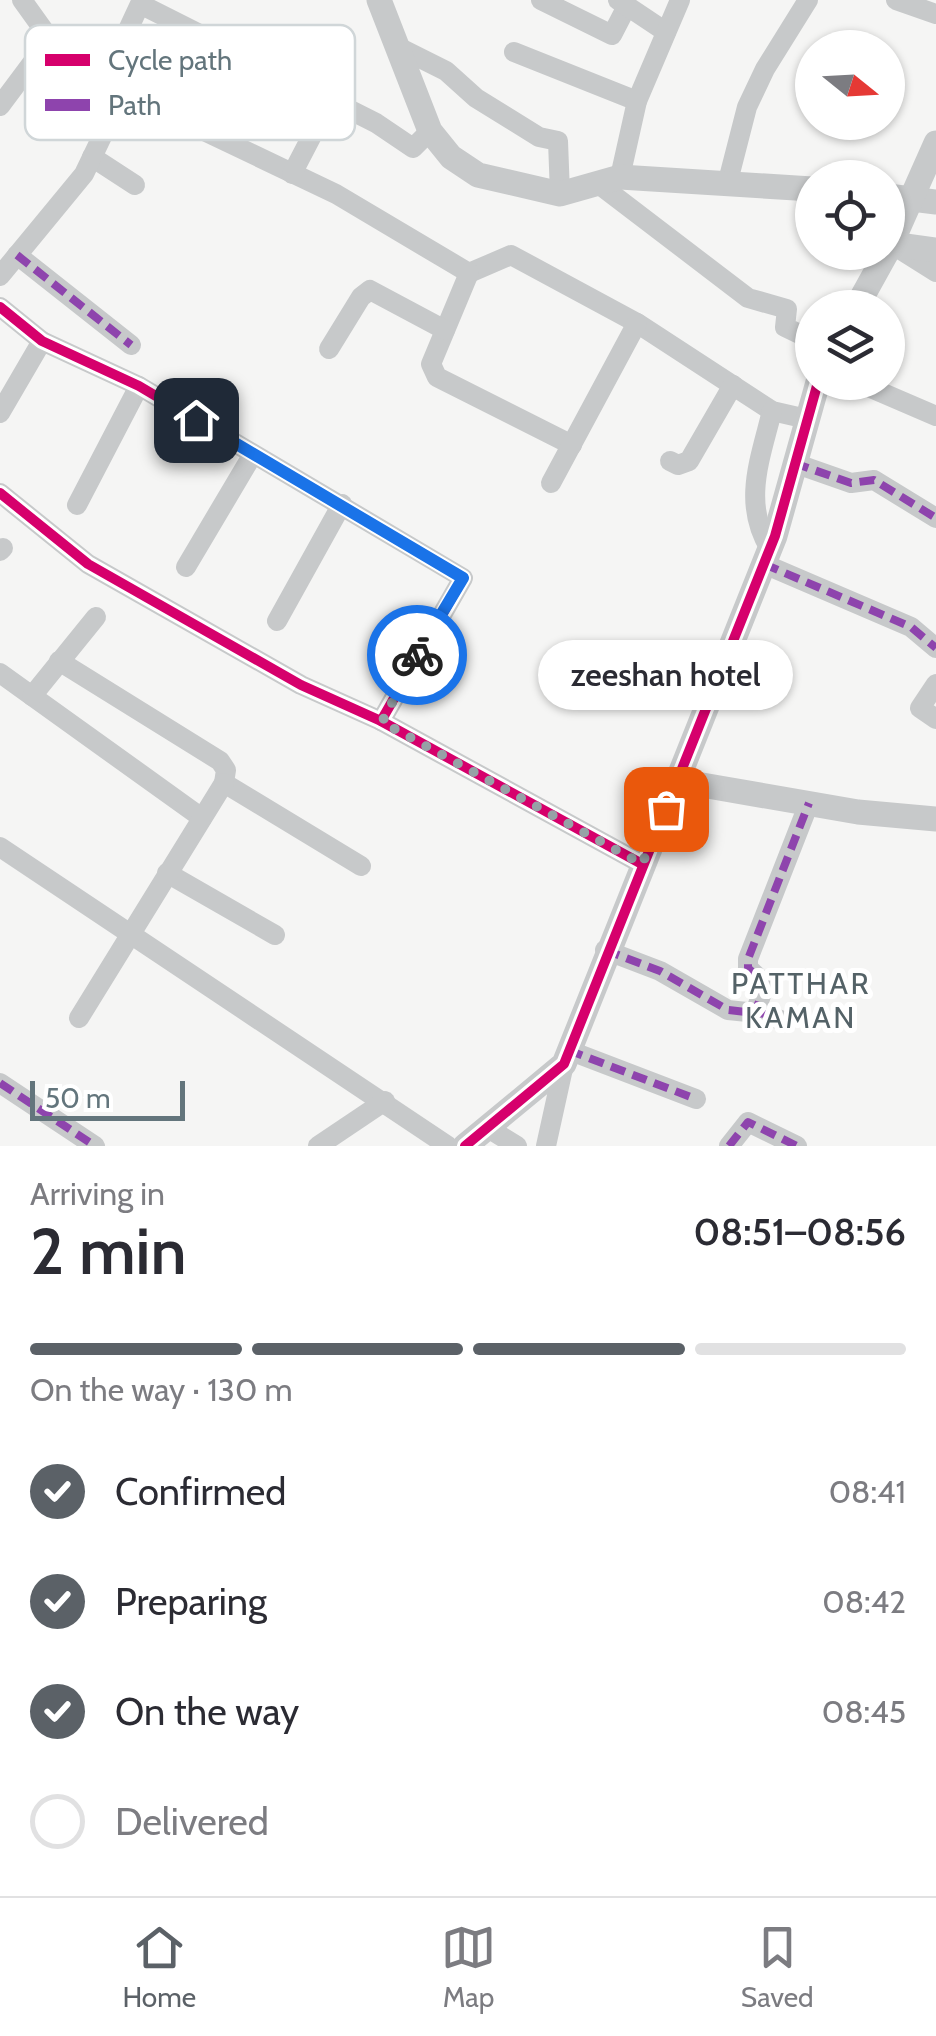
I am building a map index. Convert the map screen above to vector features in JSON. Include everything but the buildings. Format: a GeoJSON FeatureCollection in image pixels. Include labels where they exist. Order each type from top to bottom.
{"type":"FeatureCollection","features":[{"type":"Feature","properties":{"kind":"street"},"geometry":{"type":"LineString","coordinates":[[22,0],[40,25]]}},
{"type":"Feature","properties":{"kind":"street"},"geometry":{"type":"LineString","coordinates":[[380,0],[430,132],[451,157],[478,175],[560,194],[608,179],[728,181],[795,187]]}},
{"type":"Feature","properties":{"kind":"street"},"geometry":{"type":"LineString","coordinates":[[541,0],[612,35],[622,3],[666,32]]}},
{"type":"Feature","properties":{"kind":"street"},"geometry":{"type":"LineString","coordinates":[[608,179],[680,0]]}},
{"type":"Feature","properties":{"kind":"street"},"geometry":{"type":"LineString","coordinates":[[728,181],[747,108],[765,69],[808,0]]}},
{"type":"Feature","properties":{"kind":"street"},"geometry":{"type":"LineString","coordinates":[[896,0],[936,14]]}},
{"type":"Feature","properties":{"kind":"street"},"geometry":{"type":"LineString","coordinates":[[130,25],[140,4],[181,25]]}},
{"type":"Feature","properties":{"kind":"street"},"geometry":{"type":"LineString","coordinates":[[400,48],[446,70],[476,98],[540,137],[558,140],[560,194]]}},
{"type":"Feature","properties":{"kind":"street"},"geometry":{"type":"LineString","coordinates":[[514,52],[637,100]]}},
{"type":"Feature","properties":{"kind":"street"},"geometry":{"type":"LineString","coordinates":[[1,102],[25,71]]}},
{"type":"Feature","properties":{"kind":"street"},"geometry":{"type":"LineString","coordinates":[[355,113],[413,148],[430,132]]}},
{"type":"Feature","properties":{"kind":"street"},"geometry":{"type":"LineString","coordinates":[[0,276],[84,174],[100,140]]}},
{"type":"Feature","properties":{"kind":"street"},"geometry":{"type":"LineString","coordinates":[[222,140],[336,194],[469,274]]}},
{"type":"Feature","properties":{"kind":"street"},"geometry":{"type":"LineString","coordinates":[[292,174],[310,140]]}},
{"type":"Feature","properties":{"kind":"street"},"geometry":{"type":"LineString","coordinates":[[905,227],[926,199],[936,144]]}},
{"type":"Feature","properties":{"kind":"street"},"geometry":{"type":"LineString","coordinates":[[92,156],[135,184]]}},
{"type":"Feature","properties":{"kind":"street"},"geometry":{"type":"LineString","coordinates":[[608,179],[748,298],[788,309],[785,327],[795,332]]}},
{"type":"Feature","properties":{"kind":"street"},"geometry":{"type":"LineString","coordinates":[[905,249],[936,250]]}},
{"type":"Feature","properties":{"kind":"street"},"geometry":{"type":"LineString","coordinates":[[17,255],[130,345]]}},
{"type":"Feature","properties":{"kind":"street"},"geometry":{"type":"LineString","coordinates":[[572,446],[436,377],[430,364],[469,274],[511,255],[638,323],[772,410],[808,419]]}},
{"type":"Feature","properties":{"kind":"street"},"geometry":{"type":"LineString","coordinates":[[905,257],[936,272]]}},
{"type":"Feature","properties":{"kind":"street"},"geometry":{"type":"LineString","coordinates":[[329,349],[361,297],[370,290],[445,330]]}},
{"type":"Feature","properties":{"kind":"street"},"geometry":{"type":"LineString","coordinates":[[0,307],[42,341],[139,386],[463,578],[382,722]]}},
{"type":"Feature","properties":{"kind":"street"},"geometry":{"type":"LineString","coordinates":[[551,484],[638,323]]}},
{"type":"Feature","properties":{"kind":"street"},"geometry":{"type":"LineString","coordinates":[[0,413],[42,341]]}},
{"type":"Feature","properties":{"kind":"street"},"geometry":{"type":"LineString","coordinates":[[670,460],[678,465],[689,461],[733,385]]}},
{"type":"Feature","properties":{"kind":"street"},"geometry":{"type":"LineString","coordinates":[[77,505],[139,386]]}},
{"type":"Feature","properties":{"kind":"street"},"geometry":{"type":"LineString","coordinates":[[546,1146],[566,1057],[767,557],[813,400]]}},
{"type":"Feature","properties":{"kind":"street"},"geometry":{"type":"LineString","coordinates":[[899,400],[936,416]]}},
{"type":"Feature","properties":{"kind":"street"},"geometry":{"type":"LineString","coordinates":[[772,410],[752,500],[767,557],[911,627],[936,648]]}},
{"type":"Feature","properties":{"kind":"street"},"geometry":{"type":"LineString","coordinates":[[186,567],[253,454]]}},
{"type":"Feature","properties":{"kind":"street"},"geometry":{"type":"LineString","coordinates":[[794,463],[850,483],[874,480],[936,518]]}},
{"type":"Feature","properties":{"kind":"street"},"geometry":{"type":"LineString","coordinates":[[0,493],[88,564],[301,686],[382,722],[642,864]]}},
{"type":"Feature","properties":{"kind":"street"},"geometry":{"type":"LineString","coordinates":[[276,621],[342,504]]}},
{"type":"Feature","properties":{"kind":"street"},"geometry":{"type":"LineString","coordinates":[[32,696],[96,616]]}},
{"type":"Feature","properties":{"kind":"street"},"geometry":{"type":"LineString","coordinates":[[59,662],[220,762],[226,770],[224,783],[79,1018]]}},
{"type":"Feature","properties":{"kind":"street"},"geometry":{"type":"LineString","coordinates":[[0,672],[202,818]]}},
{"type":"Feature","properties":{"kind":"street"},"geometry":{"type":"LineString","coordinates":[[936,684],[920,708],[936,719]]}},
{"type":"Feature","properties":{"kind":"street"},"geometry":{"type":"LineString","coordinates":[[679,781],[810,804],[936,819]]}},
{"type":"Feature","properties":{"kind":"street"},"geometry":{"type":"LineString","coordinates":[[224,783],[360,866]]}},
{"type":"Feature","properties":{"kind":"street"},"geometry":{"type":"LineString","coordinates":[[754,1016],[765,984],[748,968],[748,959],[810,804]]}},
{"type":"Feature","properties":{"kind":"street"},"geometry":{"type":"LineString","coordinates":[[0,847],[448,1146]]}},
{"type":"Feature","properties":{"kind":"street"},"geometry":{"type":"LineString","coordinates":[[168,873],[275,935]]}},
{"type":"Feature","properties":{"kind":"street"},"geometry":{"type":"LineString","coordinates":[[606,950],[660,971],[728,1010],[754,1016],[766,1014],[785,1022]]}},
{"type":"Feature","properties":{"kind":"street"},"geometry":{"type":"LineString","coordinates":[[566,1057],[696,1099]]}},
{"type":"Feature","properties":{"kind":"street"},"geometry":{"type":"LineString","coordinates":[[464,1146],[566,1057]]}},
{"type":"Feature","properties":{"kind":"street"},"geometry":{"type":"LineString","coordinates":[[0,1083],[96,1146]]}},
{"type":"Feature","properties":{"kind":"street"},"geometry":{"type":"LineString","coordinates":[[318,1146],[385,1101]]}},
{"type":"Feature","properties":{"kind":"street"},"geometry":{"type":"LineString","coordinates":[[728,1146],[748,1122],[797,1146]]}},
{"type":"Feature","properties":{"kind":"street"},"geometry":{"type":"LineString","coordinates":[[488,1128],[517,1146]]}},
{"type":"Feature","properties":{"kind":"marked path"},"geometry":{"type":"LineString","coordinates":[[17,255],[131,345]]}},
{"type":"Feature","properties":{"kind":"marked path"},"geometry":{"type":"LineString","coordinates":[[794,463],[851,483],[874,480],[936,518]]}},
{"type":"Feature","properties":{"kind":"marked path"},"geometry":{"type":"LineString","coordinates":[[764,564],[911,627],[936,648]]}},
{"type":"Feature","properties":{"kind":"marked path"},"geometry":{"type":"LineString","coordinates":[[754,1016],[765,984],[748,968],[748,959],[809,803]]}},
{"type":"Feature","properties":{"kind":"marked path"},"geometry":{"type":"LineString","coordinates":[[605,950],[660,971],[728,1010],[766,1014],[785,1022]]}},
{"type":"Feature","properties":{"kind":"marked path"},"geometry":{"type":"LineString","coordinates":[[568,1050],[696,1099]]}},
{"type":"Feature","properties":{"kind":"marked path"},"geometry":{"type":"LineString","coordinates":[[0,1083],[95,1146]]}},
{"type":"Feature","properties":{"kind":"marked path"},"geometry":{"type":"LineString","coordinates":[[729,1146],[748,1122],[797,1146]]}},
{"type":"Feature","properties":{"kind":"cycle path"},"geometry":{"type":"LineString","coordinates":[[0,307],[42,341],[139,386],[463,578],[381,721]]}},
{"type":"Feature","properties":{"kind":"cycle path"},"geometry":{"type":"LineString","coordinates":[[465,1146],[564,1064],[775,536],[813,400]]}},
{"type":"Feature","properties":{"kind":"cycle path"},"geometry":{"type":"LineString","coordinates":[[0,493],[88,564],[301,685],[381,721],[642,864]]}},
{"type":"Feature","properties":{"kind":"way so far"},"geometry":{"type":"LineString","coordinates":[[417,655],[382,722],[642,864],[666,809]]}},
{"type":"Feature","properties":{"kind":"place","name":"zeeshan hotel"},"geometry":{"type":"Point","coordinates":[666,809]}},
{"type":"Feature","properties":{"kind":"district","name":"PATTHAR KAMAN"},"geometry":{"type":"Point","coordinates":[801,1001]}},
{"type":"Feature","properties":{"kind":"route"},"geometry":{"type":"LineString","coordinates":[[196,420],[463,578],[417,655]]}}]}
